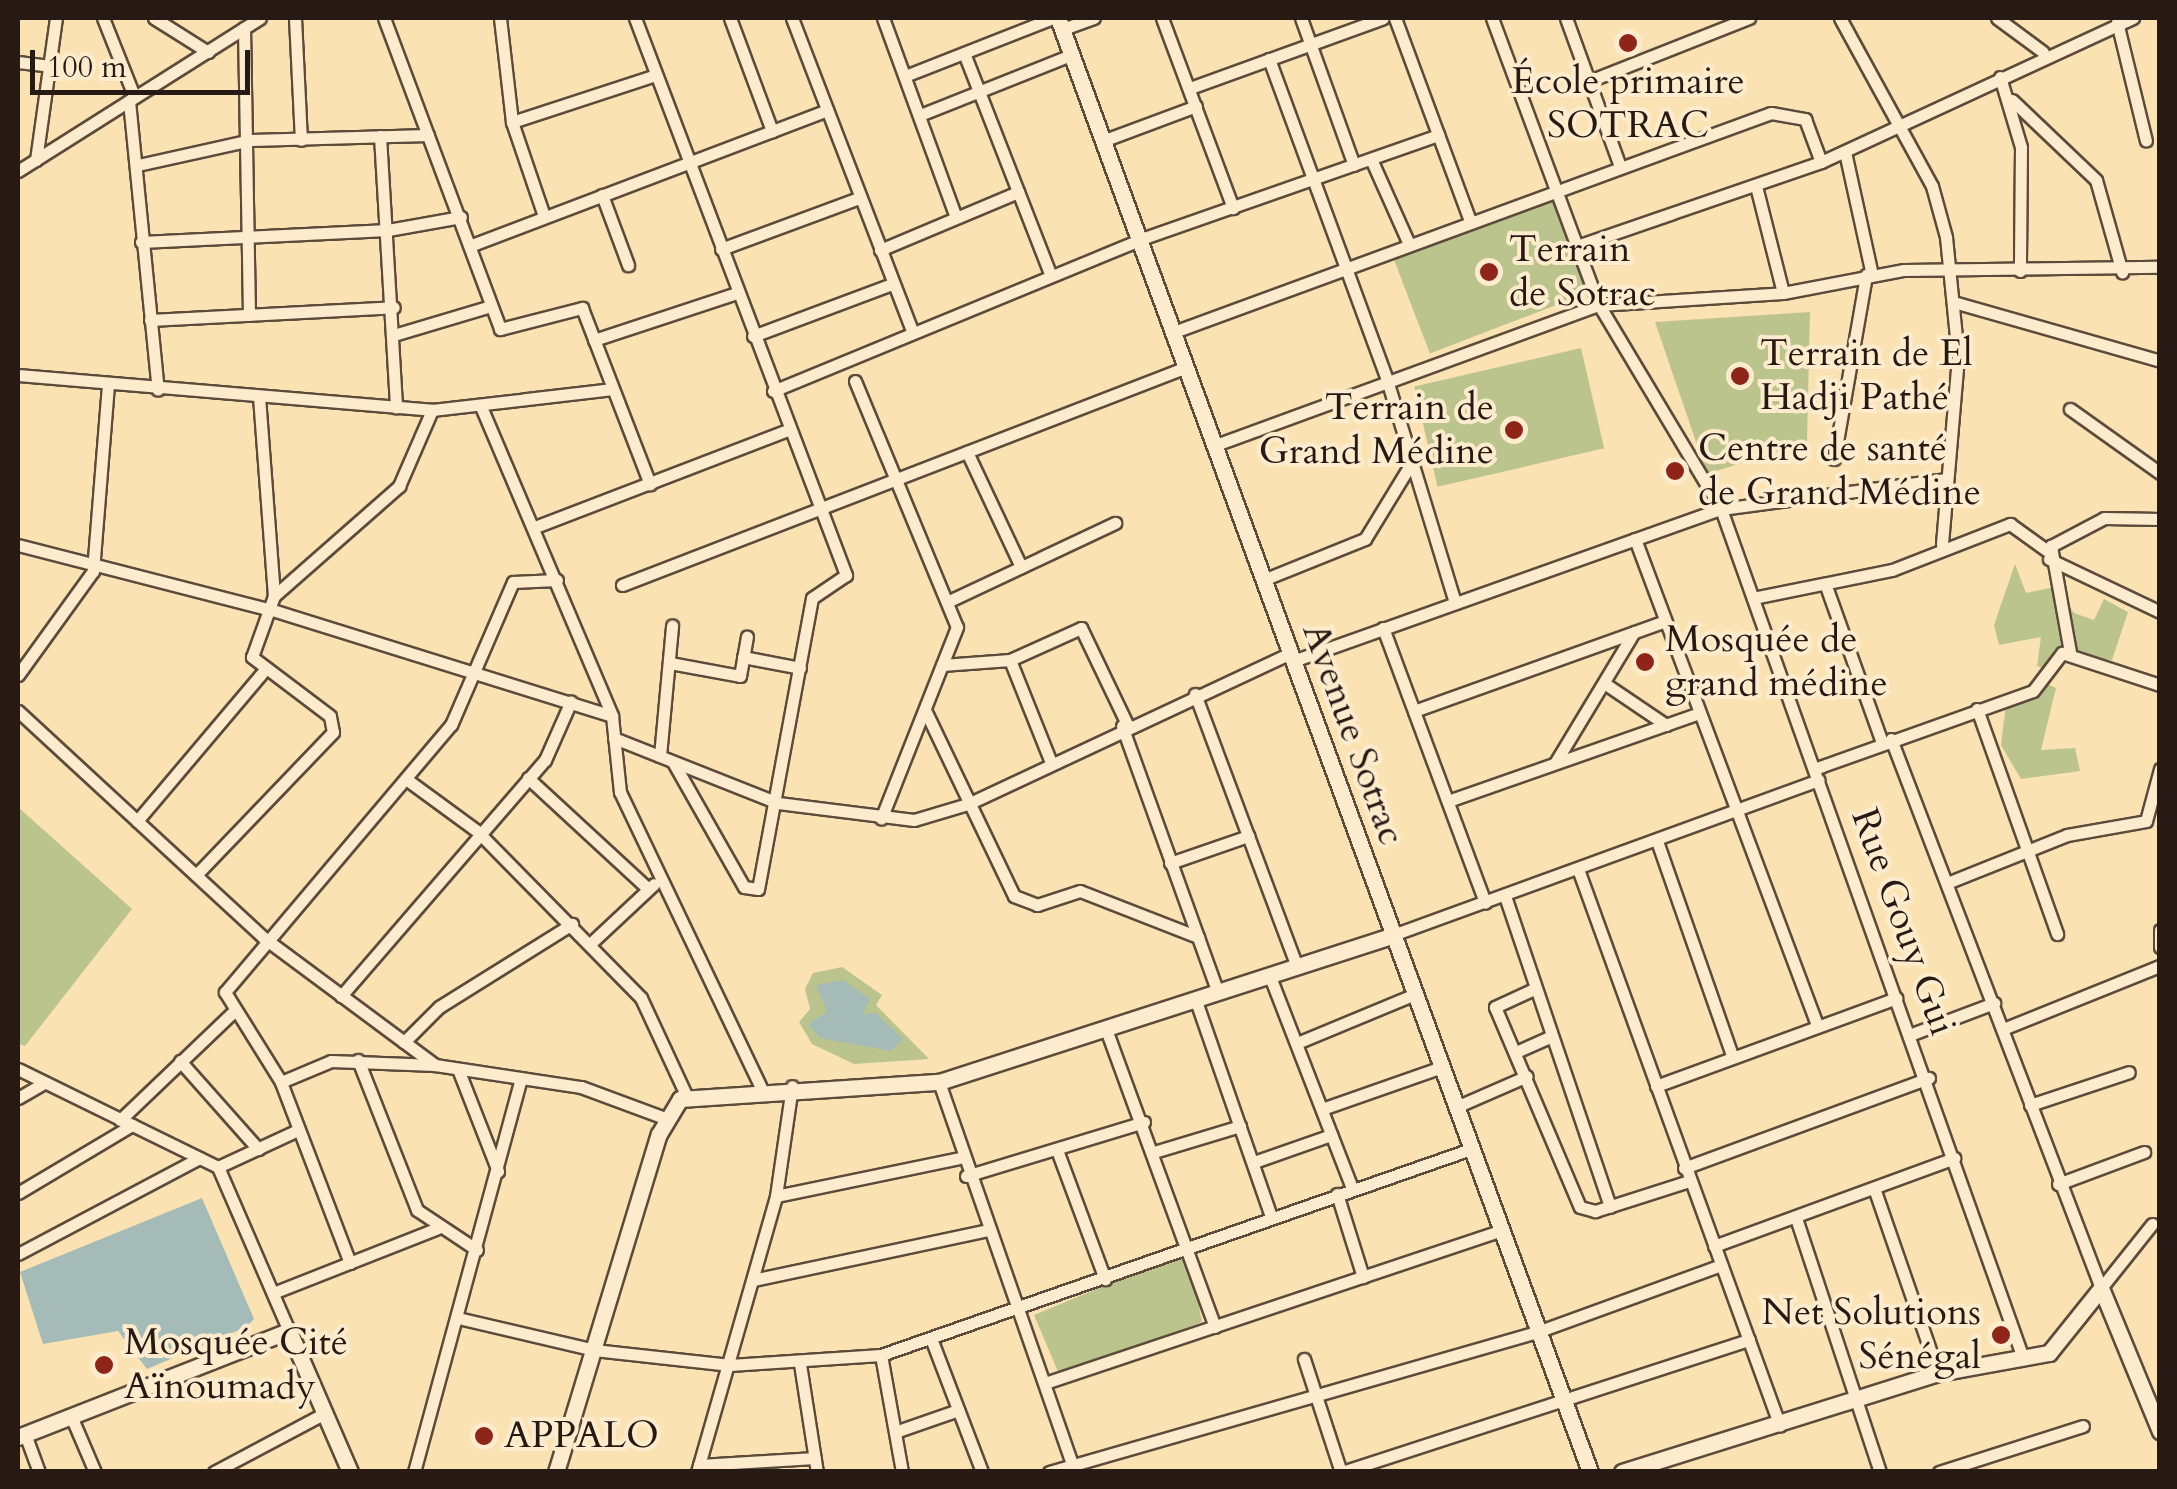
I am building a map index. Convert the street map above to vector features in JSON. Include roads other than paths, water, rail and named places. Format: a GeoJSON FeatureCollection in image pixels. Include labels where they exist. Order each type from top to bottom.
{"type":"FeatureCollection","features":[{"type":"Feature","properties":{"kind":"street"},"geometry":{"type":"LineString","coordinates":[[36,160],[56,18]]}},
{"type":"Feature","properties":{"kind":"street"},"geometry":{"type":"LineString","coordinates":[[103,18],[131,98],[140,242],[158,390]]}},
{"type":"Feature","properties":{"kind":"street"},"geometry":{"type":"LineString","coordinates":[[154,18],[208,52]]}},
{"type":"Feature","properties":{"kind":"street"},"geometry":{"type":"LineString","coordinates":[[18,171],[260,18]]}},
{"type":"Feature","properties":{"kind":"street"},"geometry":{"type":"LineString","coordinates":[[295,18],[301,140]]}},
{"type":"Feature","properties":{"kind":"street"},"geometry":{"type":"LineString","coordinates":[[384,18],[503,331],[578,305],[650,484]]}},
{"type":"Feature","properties":{"kind":"street"},"geometry":{"type":"LineString","coordinates":[[500,18],[512,122],[544,216]]}},
{"type":"Feature","properties":{"kind":"street"},"geometry":{"type":"LineString","coordinates":[[635,18],[817,510],[846,574],[812,598],[769,866],[758,889],[744,888],[674,762]]}},
{"type":"Feature","properties":{"kind":"street"},"geometry":{"type":"LineString","coordinates":[[730,18],[772,131]]}},
{"type":"Feature","properties":{"kind":"street"},"geometry":{"type":"LineString","coordinates":[[792,18],[912,330]]}},
{"type":"Feature","properties":{"kind":"street"},"geometry":{"type":"LineString","coordinates":[[883,18],[956,217]]}},
{"type":"Feature","properties":{"kind":"street"},"geometry":{"type":"LineString","coordinates":[[906,76],[1058,21],[1094,18]]}},
{"type":"Feature","properties":{"kind":"street"},"geometry":{"type":"LineString","coordinates":[[1162,18],[1233,208]]}},
{"type":"Feature","properties":{"kind":"street"},"geometry":{"type":"LineString","coordinates":[[1301,18],[1354,165]]}},
{"type":"Feature","properties":{"kind":"street"},"geometry":{"type":"LineString","coordinates":[[1190,88],[1383,18]]}},
{"type":"Feature","properties":{"kind":"street"},"geometry":{"type":"LineString","coordinates":[[1396,18],[1470,221]]}},
{"type":"Feature","properties":{"kind":"street","name":"Rue Gouy Gui"},"geometry":{"type":"LineString","coordinates":[[1492,18],[1599,305],[1721,510],[1896,998],[1929,1078],[2023,1358]]}},
{"type":"Feature","properties":{"kind":"street"},"geometry":{"type":"LineString","coordinates":[[1566,18],[1619,164]]}},
{"type":"Feature","properties":{"kind":"street"},"geometry":{"type":"LineString","coordinates":[[1589,81],[1749,18]]}},
{"type":"Feature","properties":{"kind":"street"},"geometry":{"type":"LineString","coordinates":[[1840,18],[1932,186],[1952,268],[1956,303],[1945,479],[1951,513],[1942,544]]}},
{"type":"Feature","properties":{"kind":"street"},"geometry":{"type":"LineString","coordinates":[[1997,18],[2043,52]]}},
{"type":"Feature","properties":{"kind":"street"},"geometry":{"type":"LineString","coordinates":[[1577,246],[1821,162],[1901,128],[2043,52],[2133,18]]}},
{"type":"Feature","properties":{"kind":"street","name":"Avenue Sotrac"},"geometry":{"type":"LineString","coordinates":[[1058,21],[1106,140],[1184,368],[1390,936],[1590,1472]]}},
{"type":"Feature","properties":{"kind":"street"},"geometry":{"type":"LineString","coordinates":[[2117,21],[2146,140]]}},
{"type":"Feature","properties":{"kind":"street"},"geometry":{"type":"LineString","coordinates":[[244,28],[250,140],[249,315]]}},
{"type":"Feature","properties":{"kind":"street"},"geometry":{"type":"LineString","coordinates":[[964,53],[1050,274]]}},
{"type":"Feature","properties":{"kind":"street"},"geometry":{"type":"LineString","coordinates":[[920,115],[1073,54]]}},
{"type":"Feature","properties":{"kind":"street"},"geometry":{"type":"LineString","coordinates":[[1269,59],[1386,380],[1455,603]]}},
{"type":"Feature","properties":{"kind":"street"},"geometry":{"type":"LineString","coordinates":[[18,62],[50,66]]}},
{"type":"Feature","properties":{"kind":"street"},"geometry":{"type":"LineString","coordinates":[[512,122],[656,75]]}},
{"type":"Feature","properties":{"kind":"street"},"geometry":{"type":"LineString","coordinates":[[2000,77],[2012,100],[2096,180],[2122,272]]}},
{"type":"Feature","properties":{"kind":"street"},"geometry":{"type":"LineString","coordinates":[[2012,100],[2020,271]]}},
{"type":"Feature","properties":{"kind":"street"},"geometry":{"type":"LineString","coordinates":[[1106,140],[1196,106]]}},
{"type":"Feature","properties":{"kind":"street"},"geometry":{"type":"LineString","coordinates":[[1172,333],[1619,164],[1788,109],[1804,119],[1821,162]]}},
{"type":"Feature","properties":{"kind":"street"},"geometry":{"type":"LineString","coordinates":[[472,245],[827,110]]}},
{"type":"Feature","properties":{"kind":"street"},"geometry":{"type":"LineString","coordinates":[[138,165],[250,140],[428,135]]}},
{"type":"Feature","properties":{"kind":"street"},"geometry":{"type":"LineString","coordinates":[[773,391],[1050,274],[1438,135]]}},
{"type":"Feature","properties":{"kind":"street"},"geometry":{"type":"LineString","coordinates":[[380,136],[396,334],[396,408]]}},
{"type":"Feature","properties":{"kind":"street"},"geometry":{"type":"LineString","coordinates":[[1834,460],[1869,275],[1845,152]]}},
{"type":"Feature","properties":{"kind":"street"},"geometry":{"type":"LineString","coordinates":[[1371,159],[1408,244]]}},
{"type":"Feature","properties":{"kind":"street"},"geometry":{"type":"LineString","coordinates":[[1756,186],[1784,293]]}},
{"type":"Feature","properties":{"kind":"street"},"geometry":{"type":"LineString","coordinates":[[880,250],[1018,192]]}},
{"type":"Feature","properties":{"kind":"street"},"geometry":{"type":"LineString","coordinates":[[602,195],[628,266]]}},
{"type":"Feature","properties":{"kind":"street"},"geometry":{"type":"LineString","coordinates":[[721,249],[860,198]]}},
{"type":"Feature","properties":{"kind":"street"},"geometry":{"type":"LineString","coordinates":[[140,242],[388,230],[460,217]]}},
{"type":"Feature","properties":{"kind":"street"},"geometry":{"type":"LineString","coordinates":[[1213,446],[1599,305],[1784,293],[1869,275],[1952,268],[2122,272],[2160,267]]}},
{"type":"Feature","properties":{"kind":"street"},"geometry":{"type":"LineString","coordinates":[[753,336],[892,284]]}},
{"type":"Feature","properties":{"kind":"street"},"geometry":{"type":"LineString","coordinates":[[594,340],[737,293]]}},
{"type":"Feature","properties":{"kind":"street"},"geometry":{"type":"LineString","coordinates":[[1956,303],[2160,361]]}},
{"type":"Feature","properties":{"kind":"street"},"geometry":{"type":"LineString","coordinates":[[396,334],[492,306]]}},
{"type":"Feature","properties":{"kind":"street"},"geometry":{"type":"LineString","coordinates":[[150,320],[394,307]]}},
{"type":"Feature","properties":{"kind":"street"},"geometry":{"type":"LineString","coordinates":[[622,585],[1184,368]]}},
{"type":"Feature","properties":{"kind":"street"},"geometry":{"type":"LineString","coordinates":[[18,376],[432,410],[482,409],[613,389]]}},
{"type":"Feature","properties":{"kind":"street"},"geometry":{"type":"LineString","coordinates":[[856,381],[957,626],[880,819]]}},
{"type":"Feature","properties":{"kind":"street"},"geometry":{"type":"LineString","coordinates":[[18,675],[92,571],[108,386]]}},
{"type":"Feature","properties":{"kind":"street"},"geometry":{"type":"LineString","coordinates":[[196,876],[333,732],[330,716],[263,672],[252,657],[274,596],[259,398]]}},
{"type":"Feature","properties":{"kind":"street"},"geometry":{"type":"LineString","coordinates":[[482,409],[612,716],[620,792],[652,885]]}},
{"type":"Feature","properties":{"kind":"street"},"geometry":{"type":"LineString","coordinates":[[2070,409],[2160,473]]}},
{"type":"Feature","properties":{"kind":"street"},"geometry":{"type":"LineString","coordinates":[[274,596],[399,486],[432,410]]}},
{"type":"Feature","properties":{"kind":"street"},"geometry":{"type":"LineString","coordinates":[[535,527],[788,430]]}},
{"type":"Feature","properties":{"kind":"street"},"geometry":{"type":"LineString","coordinates":[[966,452],[1020,567]]}},
{"type":"Feature","properties":{"kind":"street"},"geometry":{"type":"LineString","coordinates":[[1263,580],[1364,539],[1394,505],[1412,462]]}},
{"type":"Feature","properties":{"kind":"street"},"geometry":{"type":"LineString","coordinates":[[614,738],[778,802],[880,819],[968,804],[1050,760],[1195,694],[1721,510],[1945,479]]}},
{"type":"Feature","properties":{"kind":"street"},"geometry":{"type":"LineString","coordinates":[[2049,555],[2104,518],[2158,514]]}},
{"type":"Feature","properties":{"kind":"street"},"geometry":{"type":"LineString","coordinates":[[947,602],[1115,523]]}},
{"type":"Feature","properties":{"kind":"street"},"geometry":{"type":"LineString","coordinates":[[1754,598],[1892,570],[1942,544],[2010,524],[2049,555],[2160,612]]}},
{"type":"Feature","properties":{"kind":"street"},"geometry":{"type":"LineString","coordinates":[[1635,539],[1816,1022]]}},
{"type":"Feature","properties":{"kind":"street"},"geometry":{"type":"LineString","coordinates":[[18,545],[92,571],[272,610],[482,671],[612,716]]}},
{"type":"Feature","properties":{"kind":"street"},"geometry":{"type":"LineString","coordinates":[[2049,555],[2070,652]]}},
{"type":"Feature","properties":{"kind":"street"},"geometry":{"type":"LineString","coordinates":[[350,1263],[281,1082],[232,1012],[225,992],[264,938],[406,779],[482,671],[513,582],[557,580]]}},
{"type":"Feature","properties":{"kind":"street"},"geometry":{"type":"LineString","coordinates":[[1826,586],[1994,1003],[2058,1184],[2160,1431]]}},
{"type":"Feature","properties":{"kind":"street"},"geometry":{"type":"LineString","coordinates":[[1414,711],[1665,621]]}},
{"type":"Feature","properties":{"kind":"street"},"geometry":{"type":"LineString","coordinates":[[660,756],[672,626]]}},
{"type":"Feature","properties":{"kind":"street"},"geometry":{"type":"LineString","coordinates":[[942,665],[1010,660],[1081,628],[1124,725],[1218,992]]}},
{"type":"Feature","properties":{"kind":"street"},"geometry":{"type":"LineString","coordinates":[[1383,628],[1485,902]]}},
{"type":"Feature","properties":{"kind":"street"},"geometry":{"type":"LineString","coordinates":[[1556,763],[1634,632]]}},
{"type":"Feature","properties":{"kind":"street"},"geometry":{"type":"LineString","coordinates":[[670,663],[740,676],[747,637]]}},
{"type":"Feature","properties":{"kind":"street"},"geometry":{"type":"LineString","coordinates":[[556,1472],[665,1118],[686,1096],[761,1087],[938,1082],[1106,1032],[1296,964],[1505,896],[1736,812],[1887,741],[2040,687],[2056,656],[2070,652],[2160,685]]}},
{"type":"Feature","properties":{"kind":"street"},"geometry":{"type":"LineString","coordinates":[[744,656],[800,668]]}},
{"type":"Feature","properties":{"kind":"street"},"geometry":{"type":"LineString","coordinates":[[1010,660],[1050,760]]}},
{"type":"Feature","properties":{"kind":"street"},"geometry":{"type":"LineString","coordinates":[[137,821],[263,672]]}},
{"type":"Feature","properties":{"kind":"street"},"geometry":{"type":"LineString","coordinates":[[1604,682],[1666,725]]}},
{"type":"Feature","properties":{"kind":"street"},"geometry":{"type":"LineString","coordinates":[[1195,694],[1296,964]]}},
{"type":"Feature","properties":{"kind":"street"},"geometry":{"type":"LineString","coordinates":[[341,996],[477,831],[528,778],[571,701]]}},
{"type":"Feature","properties":{"kind":"street"},"geometry":{"type":"LineString","coordinates":[[1976,709],[2057,934]]}},
{"type":"Feature","properties":{"kind":"street"},"geometry":{"type":"LineString","coordinates":[[926,710],[968,804],[1020,901],[1080,891],[1198,937]]}},
{"type":"Feature","properties":{"kind":"street"},"geometry":{"type":"LineString","coordinates":[[18,711],[264,938],[434,1065]]}},
{"type":"Feature","properties":{"kind":"street"},"geometry":{"type":"LineString","coordinates":[[1448,801],[1700,713]]}},
{"type":"Feature","properties":{"kind":"street"},"geometry":{"type":"LineString","coordinates":[[1947,883],[2025,852],[2146,822],[2160,769]]}},
{"type":"Feature","properties":{"kind":"street"},"geometry":{"type":"LineString","coordinates":[[528,778],[652,885],[714,972],[761,1087]]}},
{"type":"Feature","properties":{"kind":"street"},"geometry":{"type":"LineString","coordinates":[[406,779],[477,831],[591,943],[654,1016],[686,1096]]}},
{"type":"Feature","properties":{"kind":"street"},"geometry":{"type":"LineString","coordinates":[[1170,863],[1248,836]]}},
{"type":"Feature","properties":{"kind":"street"},"geometry":{"type":"LineString","coordinates":[[1657,840],[1732,1055]]}},
{"type":"Feature","properties":{"kind":"street"},"geometry":{"type":"LineString","coordinates":[[1578,869],[1780,1426]]}},
{"type":"Feature","properties":{"kind":"street"},"geometry":{"type":"LineString","coordinates":[[591,943],[652,885]]}},
{"type":"Feature","properties":{"kind":"street"},"geometry":{"type":"LineString","coordinates":[[1505,896],[1610,1207]]}},
{"type":"Feature","properties":{"kind":"street"},"geometry":{"type":"LineString","coordinates":[[404,1042],[462,991],[572,924]]}},
{"type":"Feature","properties":{"kind":"street"},"geometry":{"type":"LineString","coordinates":[[2160,930],[2160,946]]}},
{"type":"Feature","properties":{"kind":"street"},"geometry":{"type":"LineString","coordinates":[[2003,1029],[2160,966]]}},
{"type":"Feature","properties":{"kind":"street"},"geometry":{"type":"LineString","coordinates":[[1268,974],[1352,1188]]}},
{"type":"Feature","properties":{"kind":"street"},"geometry":{"type":"LineString","coordinates":[[1534,989],[1496,1003],[1578,1203],[1610,1207],[1689,1182]]}},
{"type":"Feature","properties":{"kind":"street"},"geometry":{"type":"LineString","coordinates":[[1297,1043],[1412,995]]}},
{"type":"Feature","properties":{"kind":"street"},"geometry":{"type":"LineString","coordinates":[[1656,1086],[1816,1022],[1896,998]]}},
{"type":"Feature","properties":{"kind":"street"},"geometry":{"type":"LineString","coordinates":[[1196,1000],[1271,1216]]}},
{"type":"Feature","properties":{"kind":"street"},"geometry":{"type":"LineString","coordinates":[[1912,1034],[1994,1003]]}},
{"type":"Feature","properties":{"kind":"street"},"geometry":{"type":"LineString","coordinates":[[18,1193],[126,1122],[180,1061],[232,1012]]}},
{"type":"Feature","properties":{"kind":"street"},"geometry":{"type":"LineString","coordinates":[[1106,1032],[1144,1122],[1215,1328]]}},
{"type":"Feature","properties":{"kind":"street"},"geometry":{"type":"LineString","coordinates":[[1516,1052],[1552,1036]]}},
{"type":"Feature","properties":{"kind":"street"},"geometry":{"type":"LineString","coordinates":[[281,1082],[314,1064],[358,1060],[434,1065],[581,1087],[665,1118]]}},
{"type":"Feature","properties":{"kind":"street"},"geometry":{"type":"LineString","coordinates":[[358,1060],[418,1210],[438,1228],[477,1250]]}},
{"type":"Feature","properties":{"kind":"street"},"geometry":{"type":"LineString","coordinates":[[180,1061],[258,1149]]}},
{"type":"Feature","properties":{"kind":"street"},"geometry":{"type":"LineString","coordinates":[[1322,1109],[1442,1067]]}},
{"type":"Feature","properties":{"kind":"street"},"geometry":{"type":"LineString","coordinates":[[458,1069],[498,1170]]}},
{"type":"Feature","properties":{"kind":"street"},"geometry":{"type":"LineString","coordinates":[[18,1070],[218,1167],[350,1472]]}},
{"type":"Feature","properties":{"kind":"street"},"geometry":{"type":"LineString","coordinates":[[2030,1106],[2129,1072]]}},
{"type":"Feature","properties":{"kind":"street"},"geometry":{"type":"LineString","coordinates":[[1456,1106],[1527,1076]]}},
{"type":"Feature","properties":{"kind":"street"},"geometry":{"type":"LineString","coordinates":[[414,1472],[521,1078]]}},
{"type":"Feature","properties":{"kind":"street"},"geometry":{"type":"LineString","coordinates":[[1684,1168],[1929,1078]]}},
{"type":"Feature","properties":{"kind":"street"},"geometry":{"type":"LineString","coordinates":[[938,1082],[958,1158],[1021,1313],[1074,1468]]}},
{"type":"Feature","properties":{"kind":"street"},"geometry":{"type":"LineString","coordinates":[[18,1098],[44,1083]]}},
{"type":"Feature","properties":{"kind":"street"},"geometry":{"type":"LineString","coordinates":[[792,1086],[776,1196],[698,1468],[815,1458]]}},
{"type":"Feature","properties":{"kind":"street"},"geometry":{"type":"LineString","coordinates":[[966,1176],[1144,1122]]}},
{"type":"Feature","properties":{"kind":"street"},"geometry":{"type":"LineString","coordinates":[[1154,1152],[1240,1126]]}},
{"type":"Feature","properties":{"kind":"street"},"geometry":{"type":"LineString","coordinates":[[218,1167],[298,1130]]}},
{"type":"Feature","properties":{"kind":"street"},"geometry":{"type":"LineString","coordinates":[[1254,1162],[1331,1135]]}},
{"type":"Feature","properties":{"kind":"street"},"geometry":{"type":"LineString","coordinates":[[458,1318],[594,1350],[730,1366],[800,1364],[881,1355],[1021,1313],[1187,1245],[1471,1149]]}},
{"type":"Feature","properties":{"kind":"street"},"geometry":{"type":"LineString","coordinates":[[1056,1150],[1105,1278]]}},
{"type":"Feature","properties":{"kind":"street"},"geometry":{"type":"LineString","coordinates":[[2058,1184],[2144,1152]]}},
{"type":"Feature","properties":{"kind":"street"},"geometry":{"type":"LineString","coordinates":[[18,1254],[199,1158]]}},
{"type":"Feature","properties":{"kind":"street"},"geometry":{"type":"LineString","coordinates":[[776,1196],[958,1158]]}},
{"type":"Feature","properties":{"kind":"street"},"geometry":{"type":"LineString","coordinates":[[1714,1246],[1954,1158]]}},
{"type":"Feature","properties":{"kind":"street"},"geometry":{"type":"LineString","coordinates":[[1874,1188],[1938,1372]]}},
{"type":"Feature","properties":{"kind":"street"},"geometry":{"type":"LineString","coordinates":[[1336,1194],[1363,1277]]}},
{"type":"Feature","properties":{"kind":"street"},"geometry":{"type":"LineString","coordinates":[[1796,1218],[1880,1472]]}},
{"type":"Feature","properties":{"kind":"street"},"geometry":{"type":"LineString","coordinates":[[1622,1472],[1780,1426],[1938,1372],[2023,1358],[2060,1345],[2152,1224]]}},
{"type":"Feature","properties":{"kind":"street"},"geometry":{"type":"LineString","coordinates":[[273,1293],[438,1228]]}},
{"type":"Feature","properties":{"kind":"street"},"geometry":{"type":"LineString","coordinates":[[753,1280],[989,1230]]}},
{"type":"Feature","properties":{"kind":"street"},"geometry":{"type":"LineString","coordinates":[[1045,1383],[1501,1230]]}},
{"type":"Feature","properties":{"kind":"street"},"geometry":{"type":"LineString","coordinates":[[1049,1472],[1074,1468],[1315,1390],[1537,1332],[1721,1266]]}},
{"type":"Feature","properties":{"kind":"street"},"geometry":{"type":"LineString","coordinates":[[38,1472],[22,1435],[289,1331]]}},
{"type":"Feature","properties":{"kind":"street"},"geometry":{"type":"LineString","coordinates":[[1304,1359],[1342,1472],[1749,1340]]}},
{"type":"Feature","properties":{"kind":"street"},"geometry":{"type":"LineString","coordinates":[[932,1341],[982,1472]]}},
{"type":"Feature","properties":{"kind":"street"},"geometry":{"type":"LineString","coordinates":[[881,1355],[902,1472]]}},
{"type":"Feature","properties":{"kind":"street"},"geometry":{"type":"LineString","coordinates":[[800,1364],[817,1472]]}},
{"type":"Feature","properties":{"kind":"street"},"geometry":{"type":"LineString","coordinates":[[895,1432],[958,1410]]}},
{"type":"Feature","properties":{"kind":"street"},"geometry":{"type":"LineString","coordinates":[[214,1472],[325,1413]]}},
{"type":"Feature","properties":{"kind":"street"},"geometry":{"type":"LineString","coordinates":[[71,1416],[96,1472]]}},
{"type":"Feature","properties":{"kind":"street"},"geometry":{"type":"LineString","coordinates":[[1939,1472],[2083,1426]]}},
{"type":"Feature","properties":{"kind":"water"},"geometry":{"type":"Polygon","coordinates":[[[843,980],[870,999],[863,1014],[876,1013],[903,1039],[891,1051],[820,1038],[808,1024],[827,1012],[816,985],[843,980]]]}},
{"type":"Feature","properties":{"kind":"water"},"geometry":{"type":"Polygon","coordinates":[[[202,1198],[254,1319],[246,1327],[147,1369],[118,1331],[43,1344],[20,1272],[202,1198]]]}},
{"type":"Feature","properties":{"kind":"place","name":"École primaire SOTRAC"},"geometry":{"type":"Point","coordinates":[1628,43]}},
{"type":"Feature","properties":{"kind":"place","name":"Terrain de Sotrac"},"geometry":{"type":"Point","coordinates":[1489,272]}},
{"type":"Feature","properties":{"kind":"place","name":"Terrain de El Hadji Pathé"},"geometry":{"type":"Point","coordinates":[1740,376]}},
{"type":"Feature","properties":{"kind":"place","name":"Terrain de Grand Médine"},"geometry":{"type":"Point","coordinates":[1514,430]}},
{"type":"Feature","properties":{"kind":"place","name":"Centre de santé de Grand Médine"},"geometry":{"type":"Point","coordinates":[1675,471]}},
{"type":"Feature","properties":{"kind":"place","name":"Mosquée de grand médine"},"geometry":{"type":"Point","coordinates":[1645,662]}},
{"type":"Feature","properties":{"kind":"place","name":"Net Solutions Sénégal"},"geometry":{"type":"Point","coordinates":[2001,1335]}},
{"type":"Feature","properties":{"kind":"place","name":"Mosquée Cité Aïnoumady"},"geometry":{"type":"Point","coordinates":[104,1365]}},
{"type":"Feature","properties":{"kind":"place","name":"APPALO"},"geometry":{"type":"Point","coordinates":[484,1436]}}]}
